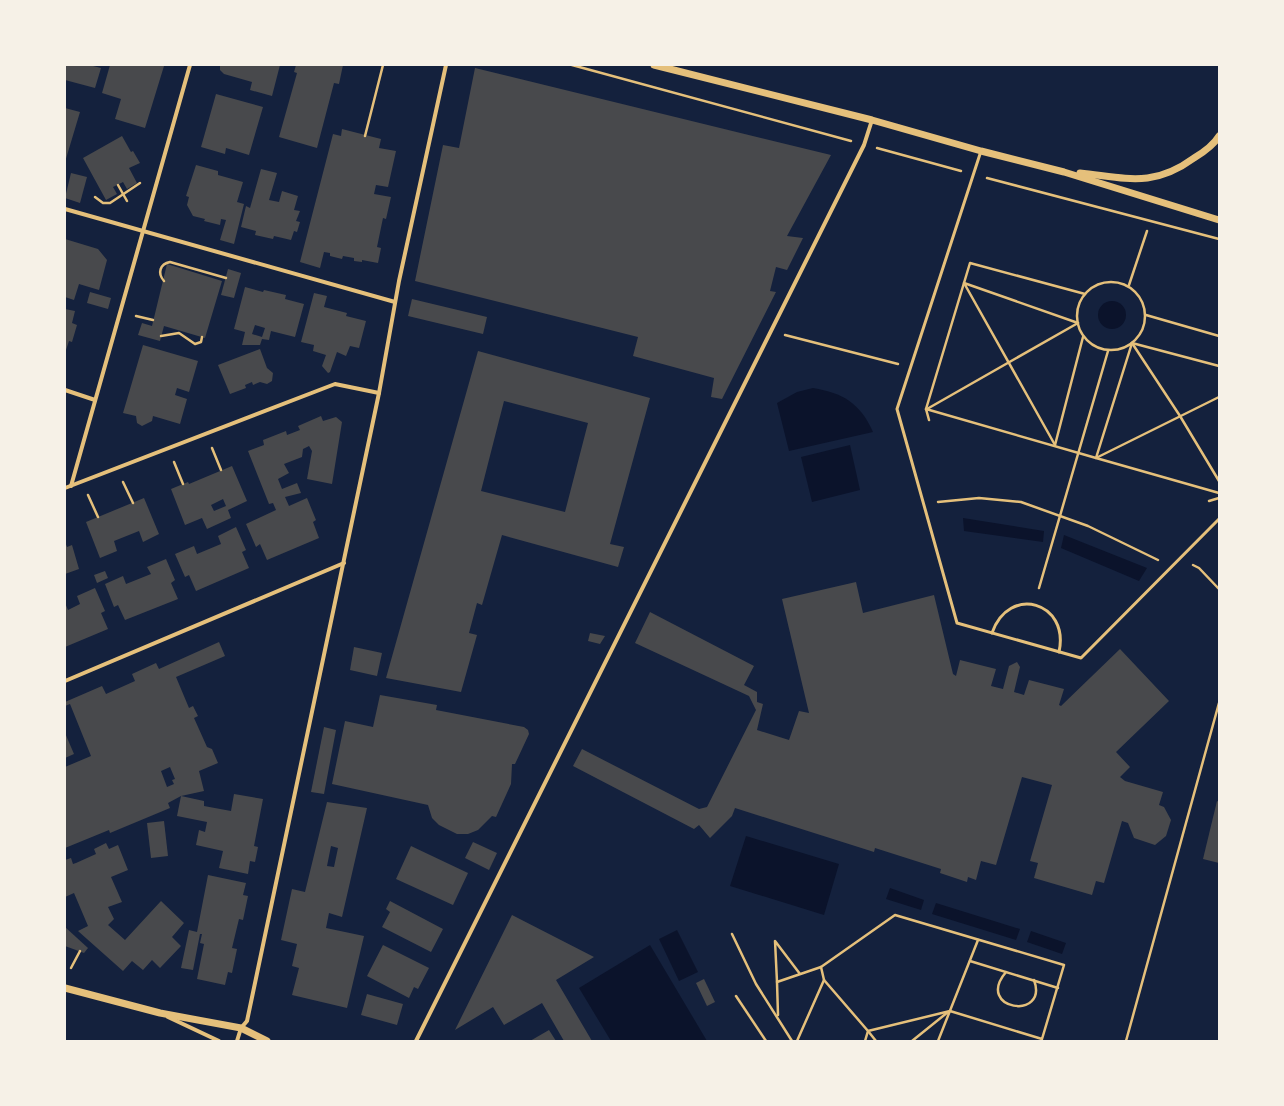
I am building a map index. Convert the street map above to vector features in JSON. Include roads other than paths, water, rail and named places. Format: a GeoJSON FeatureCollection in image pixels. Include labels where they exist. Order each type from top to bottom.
{"type":"FeatureCollection","features":[{"type":"Feature","properties":{"kind":"street"},"geometry":{"type":"LineString","coordinates":[[70,486],[190,65]]}},
{"type":"Feature","properties":{"kind":"street"},"geometry":{"type":"LineString","coordinates":[[237,1041],[241,1028],[247,1020],[344,563],[379,393],[395,302],[446,65]]}},
{"type":"Feature","properties":{"kind":"street"},"geometry":{"type":"LineString","coordinates":[[654,65],[872,120],[981,151],[1064,172],[1219,220]]}},
{"type":"Feature","properties":{"kind":"street"},"geometry":{"type":"LineString","coordinates":[[416,1041],[864,145],[872,120]]}},
{"type":"Feature","properties":{"kind":"street"},"geometry":{"type":"LineString","coordinates":[[1064,172],[1144,180],[1158,177],[1175,171],[1190,162],[1214,144],[1219,136]]}},
{"type":"Feature","properties":{"kind":"street"},"geometry":{"type":"LineString","coordinates":[[65,209],[395,302]]}},
{"type":"Feature","properties":{"kind":"street"},"geometry":{"type":"LineString","coordinates":[[65,488],[335,384],[379,393]]}},
{"type":"Feature","properties":{"kind":"street"},"geometry":{"type":"LineString","coordinates":[[65,390],[95,400]]}},
{"type":"Feature","properties":{"kind":"street"},"geometry":{"type":"LineString","coordinates":[[65,681],[344,563]]}},
{"type":"Feature","properties":{"kind":"street"},"geometry":{"type":"LineString","coordinates":[[65,988],[160,1013],[241,1028],[267,1041]]}},
{"type":"Feature","properties":{"kind":"street"},"geometry":{"type":"LineString","coordinates":[[160,1013],[219,1041]]}},
{"type":"Feature","properties":{"kind":"lane"},"geometry":{"type":"LineString","coordinates":[[981,151],[897,409],[957,623],[1081,658],[1219,519]]}},
{"type":"Feature","properties":{"kind":"lane"},"geometry":{"type":"LineString","coordinates":[[992,632],[996,622],[1003,613],[1013,606],[1024,604],[1036,605],[1047,610],[1057,623],[1061,640],[1059,652]]}},
{"type":"Feature","properties":{"kind":"water"},"geometry":{"type":"Polygon","coordinates":[[[1112,301],[1122,305],[1126,315],[1122,325],[1112,329],[1102,325],[1098,315],[1102,305],[1112,301]]]}},
{"type":"Feature","properties":{"kind":"water"},"geometry":{"type":"Polygon","coordinates":[[[813,388],[842,396],[849,401],[862,414],[873,432],[789,451],[777,403],[797,392],[813,388]]]}},
{"type":"Feature","properties":{"kind":"water"},"geometry":{"type":"Polygon","coordinates":[[[850,445],[860,490],[812,502],[801,457],[850,445]]]}},
{"type":"Feature","properties":{"kind":"water"},"geometry":{"type":"Polygon","coordinates":[[[963,518],[1044,531],[1043,542],[964,531],[963,518]]]}},
{"type":"Feature","properties":{"kind":"water"},"geometry":{"type":"Polygon","coordinates":[[[1064,535],[1147,568],[1139,581],[1061,548],[1064,535]]]}},
{"type":"Feature","properties":{"kind":"water"},"geometry":{"type":"Polygon","coordinates":[[[746,836],[839,864],[824,915],[730,886],[746,836]]]}},
{"type":"Feature","properties":{"kind":"water"},"geometry":{"type":"Polygon","coordinates":[[[890,888],[924,900],[921,910],[886,899],[890,888]]]}},
{"type":"Feature","properties":{"kind":"water"},"geometry":{"type":"Polygon","coordinates":[[[936,903],[1020,929],[1016,940],[932,914],[936,903]]]}},
{"type":"Feature","properties":{"kind":"water"},"geometry":{"type":"Polygon","coordinates":[[[677,930],[698,972],[679,981],[659,939],[677,930]]]}},
{"type":"Feature","properties":{"kind":"water"},"geometry":{"type":"Polygon","coordinates":[[[1031,931],[1066,943],[1062,954],[1027,942],[1031,931]]]}},
{"type":"Feature","properties":{"kind":"water"},"geometry":{"type":"Polygon","coordinates":[[[650,945],[707,1041],[611,1041],[579,988],[650,945]]]}}]}
